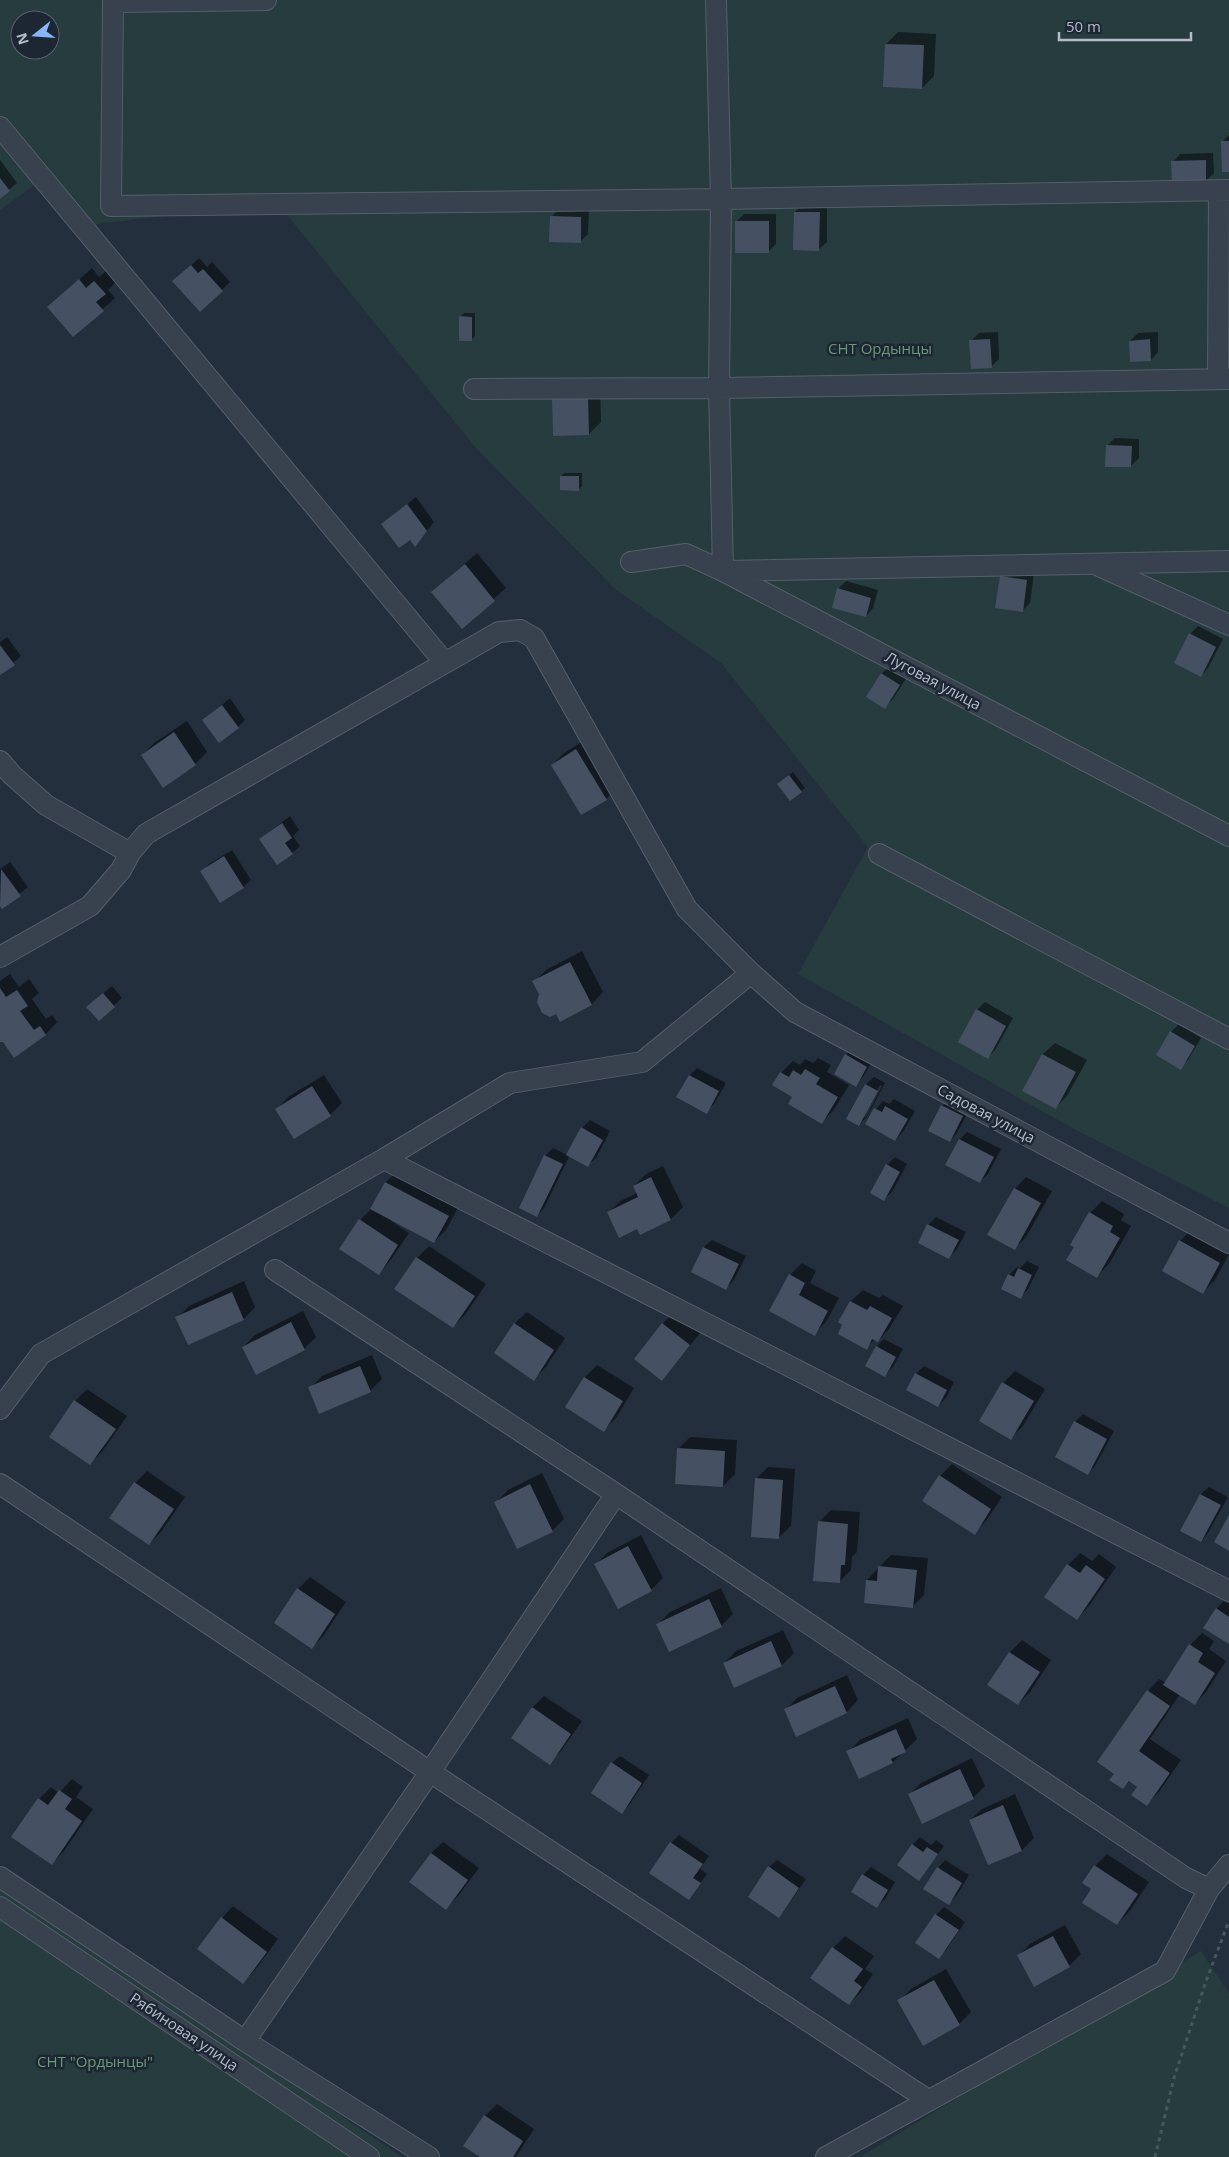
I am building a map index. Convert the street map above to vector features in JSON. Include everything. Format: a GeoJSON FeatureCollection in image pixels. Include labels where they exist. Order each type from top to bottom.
{"type":"FeatureCollection","features":[{"type":"Feature","properties":{"kind":"street"},"geometry":{"type":"LineString","coordinates":[[266,0],[113,1],[111,206],[1224,191],[1224,379],[719,388],[474,389]]}},
{"type":"Feature","properties":{"kind":"street"},"geometry":{"type":"LineString","coordinates":[[716,0],[721,199],[719,388],[723,570],[1229,561]]}},
{"type":"Feature","properties":{"kind":"street"},"geometry":{"type":"LineString","coordinates":[[0,127],[445,663]]}},
{"type":"Feature","properties":{"kind":"street","name":"Луговая улица"},"geometry":{"type":"LineString","coordinates":[[631,562],[686,554],[723,570],[1229,836]]}},
{"type":"Feature","properties":{"kind":"street"},"geometry":{"type":"LineString","coordinates":[[1093,563],[1229,625]]}},
{"type":"Feature","properties":{"kind":"street","name":"Садовая улица"},"geometry":{"type":"LineString","coordinates":[[0,957],[90,906],[121,870],[130,853],[146,834],[499,632],[520,630],[534,638],[687,909],[751,973],[795,1012],[1229,1243]]}},
{"type":"Feature","properties":{"kind":"street"},"geometry":{"type":"LineString","coordinates":[[0,761],[12,775],[46,805],[130,853]]}},
{"type":"Feature","properties":{"kind":"street"},"geometry":{"type":"LineString","coordinates":[[879,854],[1229,1038]]}},
{"type":"Feature","properties":{"kind":"street"},"geometry":{"type":"LineString","coordinates":[[0,1409],[41,1354],[384,1159],[510,1082],[642,1062],[751,973]]}},
{"type":"Feature","properties":{"kind":"street"},"geometry":{"type":"LineString","coordinates":[[384,1159],[1229,1591]]}},
{"type":"Feature","properties":{"kind":"street"},"geometry":{"type":"LineString","coordinates":[[275,1270],[616,1494],[1186,1878],[1209,1889]]}},
{"type":"Feature","properties":{"kind":"street"},"geometry":{"type":"LineString","coordinates":[[0,1484],[430,1772],[928,2100]]}},
{"type":"Feature","properties":{"kind":"street"},"geometry":{"type":"LineString","coordinates":[[245,2041],[430,1772],[616,1494]]}},
{"type":"Feature","properties":{"kind":"street"},"geometry":{"type":"LineString","coordinates":[[826,2157],[1165,1971],[1209,1889],[1229,1865]]}},
{"type":"Feature","properties":{"kind":"street"},"geometry":{"type":"LineString","coordinates":[[0,1877],[245,2041],[429,2157]]}},
{"type":"Feature","properties":{"kind":"street","name":"Рябиновая улица"},"geometry":{"type":"LineString","coordinates":[[0,1908],[369,2157]]}},
{"type":"Feature","properties":{"kind":"path"},"geometry":{"type":"LineString","coordinates":[[1155,2157],[1174,2078],[1206,1981],[1229,1921]]}},
{"type":"Feature","properties":{"kind":"green space","name":"СНТ Ордынцы"},"geometry":{"type":"Polygon","coordinates":[[[0,0],[1229,0],[1229,1208],[1074,1129],[798,974],[868,847],[721,663],[615,589],[475,447],[276,201],[84,226],[44,178],[0,210],[0,0]]]}},
{"type":"Feature","properties":{"kind":"green space","name":"СНТ \"Ордынцы\""},"geometry":{"type":"Polygon","coordinates":[[[0,1885],[402,2157],[0,2157],[0,1885]]]}},
{"type":"Feature","properties":{"kind":"green space"},"geometry":{"type":"Polygon","coordinates":[[[1201,1951],[1229,1993],[1229,2157],[860,2157],[1201,1951]]]}},
{"type":"Feature","properties":{"kind":"building"},"geometry":{"type":"Polygon","coordinates":[[[885,44],[924,45],[922,89],[883,87],[885,44]]]}},
{"type":"Feature","properties":{"kind":"building"},"geometry":{"type":"Polygon","coordinates":[[[1221,141],[1229,141],[1229,172],[1222,172],[1221,141]]]}},
{"type":"Feature","properties":{"kind":"building"},"geometry":{"type":"Polygon","coordinates":[[[1206,160],[1206,182],[1172,183],[1171,161],[1206,160]]]}},
{"type":"Feature","properties":{"kind":"building"},"geometry":{"type":"Polygon","coordinates":[[[0,178],[10,191],[0,199],[0,178]]]}},
{"type":"Feature","properties":{"kind":"building"},"geometry":{"type":"Polygon","coordinates":[[[794,212],[820,212],[819,251],[793,250],[794,212]]]}},
{"type":"Feature","properties":{"kind":"building"},"geometry":{"type":"Polygon","coordinates":[[[550,216],[581,217],[581,243],[549,242],[550,216]]]}},
{"type":"Feature","properties":{"kind":"building"},"geometry":{"type":"Polygon","coordinates":[[[735,221],[769,221],[769,253],[735,253],[735,221]]]}},
{"type":"Feature","properties":{"kind":"building"},"geometry":{"type":"Polygon","coordinates":[[[191,265],[198,273],[203,269],[223,291],[200,312],[172,281],[191,265]]]}},
{"type":"Feature","properties":{"kind":"building"},"geometry":{"type":"Polygon","coordinates":[[[79,279],[86,288],[94,281],[106,294],[96,302],[104,311],[73,337],[47,307],[79,279]]]}},
{"type":"Feature","properties":{"kind":"building"},"geometry":{"type":"Polygon","coordinates":[[[459,316],[472,317],[472,341],[459,341],[459,316]]]}},
{"type":"Feature","properties":{"kind":"building"},"geometry":{"type":"Polygon","coordinates":[[[990,339],[992,368],[971,369],[969,340],[990,339]]]}},
{"type":"Feature","properties":{"kind":"building"},"geometry":{"type":"Polygon","coordinates":[[[1150,339],[1151,361],[1130,362],[1129,341],[1150,339]]]}},
{"type":"Feature","properties":{"kind":"building"},"geometry":{"type":"Polygon","coordinates":[[[588,395],[589,435],[553,436],[552,396],[588,395]]]}},
{"type":"Feature","properties":{"kind":"building"},"geometry":{"type":"Polygon","coordinates":[[[1106,445],[1132,446],[1131,467],[1105,467],[1106,445]]]}},
{"type":"Feature","properties":{"kind":"building"},"geometry":{"type":"Polygon","coordinates":[[[560,476],[579,476],[579,491],[560,490],[560,476]]]}},
{"type":"Feature","properties":{"kind":"building"},"geometry":{"type":"Polygon","coordinates":[[[407,504],[427,531],[415,547],[410,540],[399,548],[381,524],[407,504]]]}},
{"type":"Feature","properties":{"kind":"building"},"geometry":{"type":"Polygon","coordinates":[[[465,564],[495,601],[462,629],[431,592],[465,564]]]}},
{"type":"Feature","properties":{"kind":"building"},"geometry":{"type":"Polygon","coordinates":[[[1000,576],[1027,580],[1023,612],[995,608],[1000,576]]]}},
{"type":"Feature","properties":{"kind":"building"},"geometry":{"type":"Polygon","coordinates":[[[837,588],[871,598],[866,617],[832,608],[837,588]]]}},
{"type":"Feature","properties":{"kind":"building"},"geometry":{"type":"Polygon","coordinates":[[[1189,633],[1216,647],[1201,677],[1174,663],[1189,633]]]}},
{"type":"Feature","properties":{"kind":"building"},"geometry":{"type":"Polygon","coordinates":[[[0,645],[15,665],[0,675],[0,645]]]}},
{"type":"Feature","properties":{"kind":"building"},"geometry":{"type":"Polygon","coordinates":[[[881,673],[900,685],[885,709],[866,697],[881,673]]]}},
{"type":"Feature","properties":{"kind":"building"},"geometry":{"type":"Polygon","coordinates":[[[222,705],[239,728],[219,743],[202,720],[222,705]]]}},
{"type":"Feature","properties":{"kind":"building"},"geometry":{"type":"Polygon","coordinates":[[[174,732],[196,765],[163,788],[141,755],[174,732]]]}},
{"type":"Feature","properties":{"kind":"building"},"geometry":{"type":"Polygon","coordinates":[[[576,749],[607,800],[581,815],[551,765],[576,749]]]}},
{"type":"Feature","properties":{"kind":"building"},"geometry":{"type":"Polygon","coordinates":[[[789,775],[802,792],[790,801],[777,784],[789,775]]]}},
{"type":"Feature","properties":{"kind":"building"},"geometry":{"type":"Polygon","coordinates":[[[282,823],[292,838],[285,843],[293,854],[277,865],[259,839],[282,823]]]}},
{"type":"Feature","properties":{"kind":"building"},"geometry":{"type":"Polygon","coordinates":[[[224,856],[244,888],[220,903],[200,871],[224,856]]]}},
{"type":"Feature","properties":{"kind":"building"},"geometry":{"type":"Polygon","coordinates":[[[1,869],[21,896],[2,909],[0,906],[1,869]]]}},
{"type":"Feature","properties":{"kind":"building"},"geometry":{"type":"Polygon","coordinates":[[[570,962],[592,1005],[560,1022],[556,1014],[550,1017],[542,1013],[537,1002],[539,994],[532,981],[570,962]]]}},
{"type":"Feature","properties":{"kind":"building"},"geometry":{"type":"Polygon","coordinates":[[[0,988],[6,997],[17,990],[28,1006],[20,1011],[34,1030],[40,1026],[46,1035],[14,1058],[3,1042],[0,1042],[0,988]]]}},
{"type":"Feature","properties":{"kind":"building"},"geometry":{"type":"Polygon","coordinates":[[[103,993],[115,1007],[99,1021],[86,1007],[103,993]]]}},
{"type":"Feature","properties":{"kind":"building"},"geometry":{"type":"Polygon","coordinates":[[[976,1009],[1006,1026],[988,1059],[958,1042],[976,1009]]]}},
{"type":"Feature","properties":{"kind":"building"},"geometry":{"type":"Polygon","coordinates":[[[1170,1031],[1195,1046],[1181,1070],[1156,1055],[1170,1031]]]}},
{"type":"Feature","properties":{"kind":"building"},"geometry":{"type":"Polygon","coordinates":[[[845,1054],[867,1067],[856,1087],[834,1074],[845,1054]]]}},
{"type":"Feature","properties":{"kind":"building"},"geometry":{"type":"Polygon","coordinates":[[[1042,1054],[1076,1072],[1056,1109],[1022,1091],[1042,1054]]]}},
{"type":"Feature","properties":{"kind":"building"},"geometry":{"type":"Polygon","coordinates":[[[805,1069],[820,1078],[816,1084],[838,1097],[822,1124],[788,1104],[792,1097],[772,1085],[780,1072],[789,1077],[793,1070],[801,1075],[805,1069]]]}},
{"type":"Feature","properties":{"kind":"building"},"geometry":{"type":"Polygon","coordinates":[[[689,1075],[719,1091],[707,1114],[676,1097],[689,1075]]]}},
{"type":"Feature","properties":{"kind":"building"},"geometry":{"type":"Polygon","coordinates":[[[865,1084],[878,1091],[859,1126],[846,1119],[865,1084]]]}},
{"type":"Feature","properties":{"kind":"building"},"geometry":{"type":"Polygon","coordinates":[[[312,1086],[331,1116],[294,1139],[275,1109],[312,1086]]]}},
{"type":"Feature","properties":{"kind":"building"},"geometry":{"type":"Polygon","coordinates":[[[941,1105],[963,1116],[950,1142],[928,1131],[941,1105]]]}},
{"type":"Feature","properties":{"kind":"building"},"geometry":{"type":"Polygon","coordinates":[[[885,1106],[908,1119],[895,1141],[865,1124],[874,1108],[882,1112],[885,1106]]]}},
{"type":"Feature","properties":{"kind":"building"},"geometry":{"type":"Polygon","coordinates":[[[581,1127],[603,1140],[588,1167],[566,1155],[581,1127]]]}},
{"type":"Feature","properties":{"kind":"building"},"geometry":{"type":"Polygon","coordinates":[[[959,1139],[994,1157],[980,1183],[945,1165],[959,1139]]]}},
{"type":"Feature","properties":{"kind":"building"},"geometry":{"type":"Polygon","coordinates":[[[544,1155],[563,1164],[537,1217],[519,1208],[544,1155]]]}},
{"type":"Feature","properties":{"kind":"building"},"geometry":{"type":"Polygon","coordinates":[[[886,1164],[900,1172],[884,1201],[870,1193],[886,1164]]]}},
{"type":"Feature","properties":{"kind":"building"},"geometry":{"type":"Polygon","coordinates":[[[651,1177],[671,1220],[640,1235],[637,1229],[619,1238],[607,1212],[638,1197],[633,1186],[651,1177]]]}},
{"type":"Feature","properties":{"kind":"building"},"geometry":{"type":"Polygon","coordinates":[[[385,1182],[449,1216],[434,1243],[370,1209],[385,1182]]]}},
{"type":"Feature","properties":{"kind":"building"},"geometry":{"type":"Polygon","coordinates":[[[1014,1188],[1041,1203],[1015,1250],[987,1235],[1014,1188]]]}},
{"type":"Feature","properties":{"kind":"building"},"geometry":{"type":"Polygon","coordinates":[[[1089,1212],[1113,1226],[1110,1232],[1120,1238],[1097,1278],[1066,1260],[1074,1247],[1070,1245],[1089,1212]]]}},
{"type":"Feature","properties":{"kind":"building"},"geometry":{"type":"Polygon","coordinates":[[[359,1219],[398,1245],[379,1275],[339,1249],[359,1219]]]}},
{"type":"Feature","properties":{"kind":"building"},"geometry":{"type":"Polygon","coordinates":[[[927,1224],[959,1240],[949,1259],[918,1243],[927,1224]]]}},
{"type":"Feature","properties":{"kind":"building"},"geometry":{"type":"Polygon","coordinates":[[[1179,1240],[1220,1263],[1203,1294],[1162,1271],[1179,1240]]]}},
{"type":"Feature","properties":{"kind":"building"},"geometry":{"type":"Polygon","coordinates":[[[703,1247],[739,1264],[726,1290],[691,1272],[703,1247]]]}},
{"type":"Feature","properties":{"kind":"building"},"geometry":{"type":"Polygon","coordinates":[[[416,1257],[475,1296],[453,1328],[394,1289],[416,1257]]]}},
{"type":"Feature","properties":{"kind":"building"},"geometry":{"type":"Polygon","coordinates":[[[1018,1268],[1032,1275],[1021,1299],[1001,1289],[1008,1274],[1014,1277],[1018,1268]]]}},
{"type":"Feature","properties":{"kind":"building"},"geometry":{"type":"Polygon","coordinates":[[[789,1274],[805,1283],[799,1295],[828,1311],[815,1336],[769,1311],[789,1274]]]}},
{"type":"Feature","properties":{"kind":"building"},"geometry":{"type":"Polygon","coordinates":[[[232,1292],[244,1320],[188,1345],[175,1317],[232,1292]]]}},
{"type":"Feature","properties":{"kind":"building"},"geometry":{"type":"Polygon","coordinates":[[[850,1301],[867,1310],[870,1306],[892,1318],[878,1342],[872,1339],[867,1350],[838,1334],[842,1325],[838,1322],[850,1301]]]}},
{"type":"Feature","properties":{"kind":"building"},"geometry":{"type":"Polygon","coordinates":[[[291,1322],[305,1350],[256,1375],[242,1347],[291,1322]]]}},
{"type":"Feature","properties":{"kind":"building"},"geometry":{"type":"Polygon","coordinates":[[[514,1323],[554,1350],[534,1381],[494,1353],[514,1323]]]}},
{"type":"Feature","properties":{"kind":"building"},"geometry":{"type":"Polygon","coordinates":[[[662,1323],[690,1345],[662,1381],[634,1359],[662,1323]]]}},
{"type":"Feature","properties":{"kind":"building"},"geometry":{"type":"Polygon","coordinates":[[[876,1346],[896,1357],[885,1377],[865,1366],[876,1346]]]}},
{"type":"Feature","properties":{"kind":"building"},"geometry":{"type":"Polygon","coordinates":[[[360,1366],[371,1392],[319,1414],[308,1387],[360,1366]]]}},
{"type":"Feature","properties":{"kind":"building"},"geometry":{"type":"Polygon","coordinates":[[[915,1373],[947,1390],[938,1407],[906,1390],[915,1373]]]}},
{"type":"Feature","properties":{"kind":"building"},"geometry":{"type":"Polygon","coordinates":[[[584,1377],[623,1401],[604,1432],[565,1407],[584,1377]]]}},
{"type":"Feature","properties":{"kind":"building"},"geometry":{"type":"Polygon","coordinates":[[[1002,1382],[1034,1401],[1011,1440],[979,1421],[1002,1382]]]}},
{"type":"Feature","properties":{"kind":"building"},"geometry":{"type":"Polygon","coordinates":[[[74,1400],[116,1429],[90,1465],[49,1437],[74,1400]]]}},
{"type":"Feature","properties":{"kind":"building"},"geometry":{"type":"Polygon","coordinates":[[[1074,1421],[1107,1439],[1088,1475],[1055,1457],[1074,1421]]]}},
{"type":"Feature","properties":{"kind":"building"},"geometry":{"type":"Polygon","coordinates":[[[677,1448],[725,1451],[723,1487],[675,1484],[677,1448]]]}},
{"type":"Feature","properties":{"kind":"building"},"geometry":{"type":"Polygon","coordinates":[[[939,1475],[991,1509],[975,1535],[922,1501],[939,1475]]]}},
{"type":"Feature","properties":{"kind":"building"},"geometry":{"type":"Polygon","coordinates":[[[755,1478],[783,1480],[779,1539],[751,1537],[755,1478]]]}},
{"type":"Feature","properties":{"kind":"building"},"geometry":{"type":"Polygon","coordinates":[[[134,1482],[174,1509],[149,1545],[109,1518],[134,1482]]]}},
{"type":"Feature","properties":{"kind":"building"},"geometry":{"type":"Polygon","coordinates":[[[530,1484],[553,1532],[517,1549],[494,1502],[530,1484]]]}},
{"type":"Feature","properties":{"kind":"building"},"geometry":{"type":"Polygon","coordinates":[[[1200,1494],[1221,1505],[1201,1542],[1180,1531],[1200,1494]]]}},
{"type":"Feature","properties":{"kind":"building"},"geometry":{"type":"Polygon","coordinates":[[[1229,1515],[1229,1551],[1214,1542],[1229,1515]]]}},
{"type":"Feature","properties":{"kind":"building"},"geometry":{"type":"Polygon","coordinates":[[[818,1521],[848,1524],[845,1565],[841,1565],[840,1583],[813,1581],[818,1521]]]}},
{"type":"Feature","properties":{"kind":"building"},"geometry":{"type":"Polygon","coordinates":[[[628,1546],[652,1591],[618,1609],[594,1564],[628,1546]]]}},
{"type":"Feature","properties":{"kind":"building"},"geometry":{"type":"Polygon","coordinates":[[[1067,1564],[1080,1573],[1086,1565],[1105,1579],[1077,1620],[1044,1597],[1067,1564]]]}},
{"type":"Feature","properties":{"kind":"building"},"geometry":{"type":"Polygon","coordinates":[[[878,1566],[917,1570],[913,1608],[864,1603],[866,1580],[877,1581],[878,1566]]]}},
{"type":"Feature","properties":{"kind":"building"},"geometry":{"type":"Polygon","coordinates":[[[297,1588],[335,1614],[312,1649],[274,1623],[297,1588]]]}},
{"type":"Feature","properties":{"kind":"building"},"geometry":{"type":"Polygon","coordinates":[[[709,1599],[722,1627],[669,1652],[656,1624],[709,1599]]]}},
{"type":"Feature","properties":{"kind":"building"},"geometry":{"type":"Polygon","coordinates":[[[1216,1608],[1229,1617],[1229,1644],[1203,1628],[1216,1608]]]}},
{"type":"Feature","properties":{"kind":"building"},"geometry":{"type":"Polygon","coordinates":[[[771,1641],[782,1666],[734,1688],[723,1663],[771,1641]]]}},
{"type":"Feature","properties":{"kind":"building"},"geometry":{"type":"Polygon","coordinates":[[[1189,1644],[1203,1653],[1198,1662],[1215,1673],[1195,1705],[1163,1685],[1189,1644]]]}},
{"type":"Feature","properties":{"kind":"building"},"geometry":{"type":"Polygon","coordinates":[[[1009,1652],[1040,1672],[1018,1705],[987,1685],[1009,1652]]]}},
{"type":"Feature","properties":{"kind":"building"},"geometry":{"type":"Polygon","coordinates":[[[835,1686],[847,1713],[796,1737],[784,1709],[835,1686]]]}},
{"type":"Feature","properties":{"kind":"building"},"geometry":{"type":"Polygon","coordinates":[[[1147,1690],[1170,1706],[1139,1751],[1170,1773],[1147,1806],[1131,1795],[1137,1787],[1129,1781],[1123,1789],[1109,1780],[1114,1774],[1097,1762],[1147,1690]]]}},
{"type":"Feature","properties":{"kind":"building"},"geometry":{"type":"Polygon","coordinates":[[[532,1707],[571,1734],[550,1765],[511,1738],[532,1707]]]}},
{"type":"Feature","properties":{"kind":"building"},"geometry":{"type":"Polygon","coordinates":[[[896,1729],[906,1752],[891,1759],[893,1763],[859,1779],[846,1751],[896,1729]]]}},
{"type":"Feature","properties":{"kind":"building"},"geometry":{"type":"Polygon","coordinates":[[[611,1762],[642,1783],[622,1814],[591,1793],[611,1762]]]}},
{"type":"Feature","properties":{"kind":"building"},"geometry":{"type":"Polygon","coordinates":[[[960,1769],[974,1799],[922,1824],[908,1794],[960,1769]]]}},
{"type":"Feature","properties":{"kind":"building"},"geometry":{"type":"Polygon","coordinates":[[[59,1790],[72,1799],[65,1809],[82,1821],[52,1865],[11,1837],[38,1798],[48,1805],[59,1790]]]}},
{"type":"Feature","properties":{"kind":"building"},"geometry":{"type":"Polygon","coordinates":[[[1003,1805],[1022,1851],[988,1865],[969,1820],[1003,1805]]]}},
{"type":"Feature","properties":{"kind":"building"},"geometry":{"type":"Polygon","coordinates":[[[670,1842],[703,1864],[693,1878],[701,1883],[689,1900],[649,1873],[670,1842]]]}},
{"type":"Feature","properties":{"kind":"building"},"geometry":{"type":"Polygon","coordinates":[[[912,1844],[923,1852],[927,1847],[938,1854],[919,1881],[897,1865],[912,1844]]]}},
{"type":"Feature","properties":{"kind":"building"},"geometry":{"type":"Polygon","coordinates":[[[431,1853],[468,1880],[446,1910],[409,1882],[431,1853]]]}},
{"type":"Feature","properties":{"kind":"building"},"geometry":{"type":"Polygon","coordinates":[[[1094,1865],[1138,1894],[1117,1925],[1082,1903],[1091,1889],[1082,1883],[1094,1865]]]}},
{"type":"Feature","properties":{"kind":"building"},"geometry":{"type":"Polygon","coordinates":[[[768,1866],[799,1888],[779,1918],[748,1897],[768,1866]]]}},
{"type":"Feature","properties":{"kind":"building"},"geometry":{"type":"Polygon","coordinates":[[[937,1867],[962,1883],[949,1905],[923,1889],[937,1867]]]}},
{"type":"Feature","properties":{"kind":"building"},"geometry":{"type":"Polygon","coordinates":[[[862,1874],[888,1890],[877,1908],[851,1892],[862,1874]]]}},
{"type":"Feature","properties":{"kind":"building"},"geometry":{"type":"Polygon","coordinates":[[[935,1914],[959,1930],[939,1959],[915,1943],[935,1914]]]}},
{"type":"Feature","properties":{"kind":"building"},"geometry":{"type":"Polygon","coordinates":[[[221,1917],[267,1952],[243,1984],[197,1949],[221,1917]]]}},
{"type":"Feature","properties":{"kind":"building"},"geometry":{"type":"Polygon","coordinates":[[[1053,1936],[1070,1967],[1034,1987],[1017,1955],[1053,1936]]]}},
{"type":"Feature","properties":{"kind":"building"},"geometry":{"type":"Polygon","coordinates":[[[832,1947],[863,1969],[854,1981],[862,1987],[849,2005],[810,1978],[832,1947]]]}},
{"type":"Feature","properties":{"kind":"building"},"geometry":{"type":"Polygon","coordinates":[[[934,1980],[960,2025],[923,2046],[897,2000],[934,1980]]]}},
{"type":"Feature","properties":{"kind":"building"},"geometry":{"type":"Polygon","coordinates":[[[484,2115],[523,2141],[513,2157],[480,2157],[463,2146],[484,2115]]]}}]}
